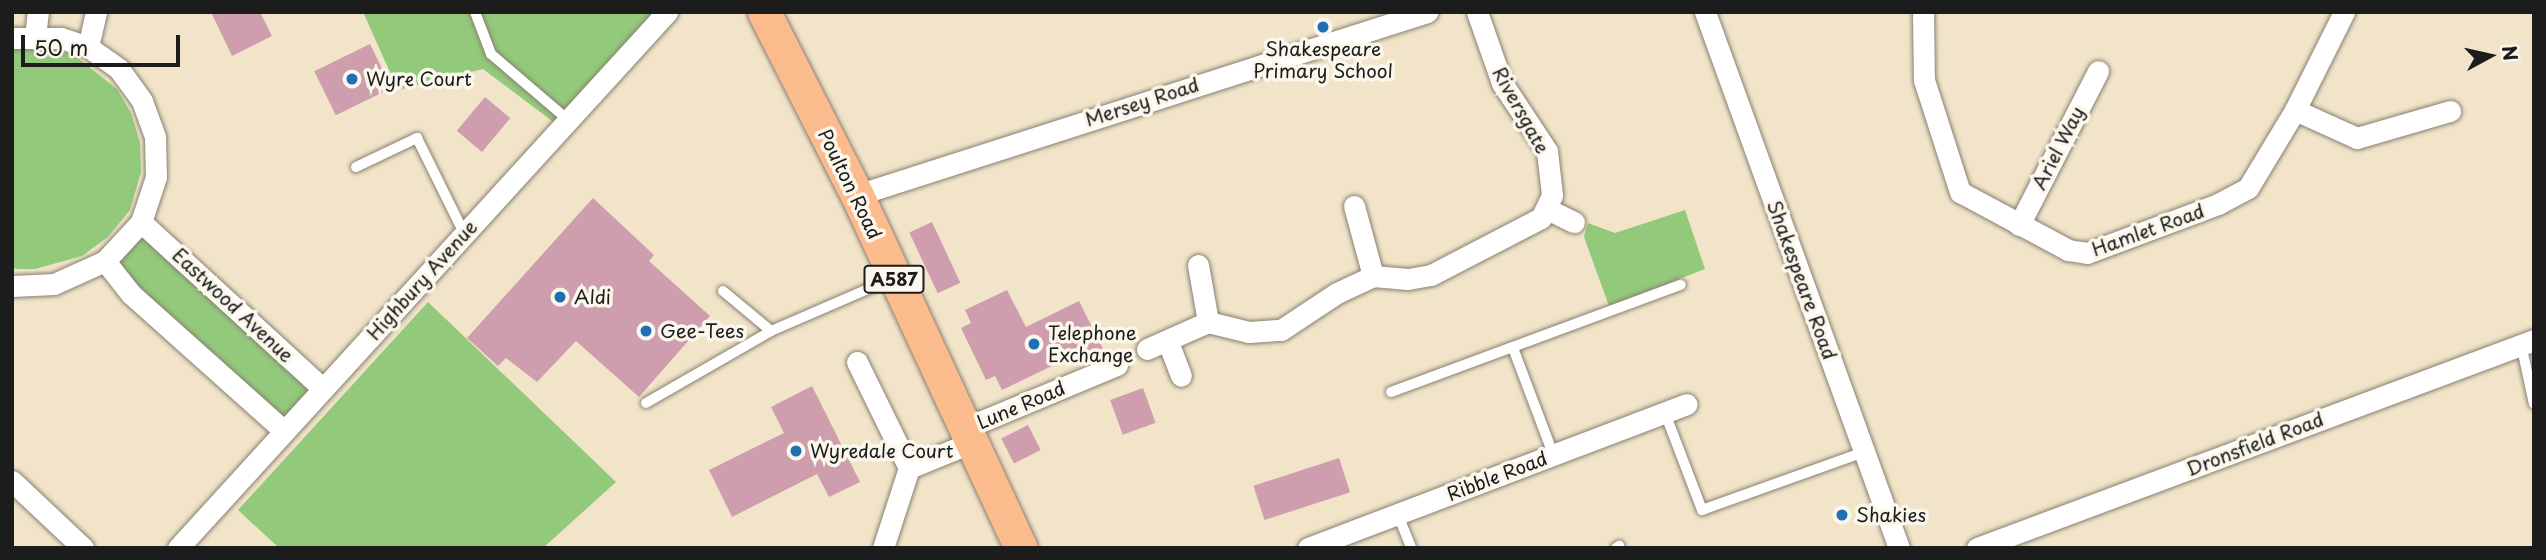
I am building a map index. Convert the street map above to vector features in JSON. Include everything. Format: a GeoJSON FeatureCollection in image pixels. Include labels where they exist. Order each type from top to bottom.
{"type":"FeatureCollection","features":[{"type":"Feature","properties":{"kind":"main road","name":"Poulton Road"},"geometry":{"type":"LineString","coordinates":[[764,12],[857,195],[1021,548]]}},
{"type":"Feature","properties":{"kind":"street"},"geometry":{"type":"LineString","coordinates":[[35,36],[38,12]]}},
{"type":"Feature","properties":{"kind":"street"},"geometry":{"type":"LineString","coordinates":[[88,47],[96,12]]}},
{"type":"Feature","properties":{"kind":"street","name":"Highbury Avenue"},"geometry":{"type":"LineString","coordinates":[[178,548],[667,12]]}},
{"type":"Feature","properties":{"kind":"street","name":"Mersey Road"},"geometry":{"type":"LineString","coordinates":[[857,195],[1427,12]]}},
{"type":"Feature","properties":{"kind":"street","name":"Riversgate"},"geometry":{"type":"LineString","coordinates":[[1477,12],[1502,83],[1547,151],[1552,173],[1547,209]]}},
{"type":"Feature","properties":{"kind":"street","name":"Shakespeare Road"},"geometry":{"type":"LineString","coordinates":[[1705,12],[1899,548]]}},
{"type":"Feature","properties":{"kind":"street","name":"Hamlet Road"},"geometry":{"type":"LineString","coordinates":[[1923,12],[1924,80],[1960,192],[2068,250],[2087,253],[2218,204],[2248,188],[2260,173],[2295,110],[2344,12]]}},
{"type":"Feature","properties":{"kind":"street"},"geometry":{"type":"LineString","coordinates":[[12,38],[35,36],[88,47],[119,69],[142,101],[155,137],[156,177],[141,222],[106,261],[54,284],[12,286]]}},
{"type":"Feature","properties":{"kind":"street","name":"Ariel Way"},"geometry":{"type":"LineString","coordinates":[[2019,225],[2098,71]]}},
{"type":"Feature","properties":{"kind":"street"},"geometry":{"type":"LineString","coordinates":[[2295,110],[2357,138],[2450,111]]}},
{"type":"Feature","properties":{"kind":"street"},"geometry":{"type":"LineString","coordinates":[[1354,206],[1373,276]]}},
{"type":"Feature","properties":{"kind":"street"},"geometry":{"type":"LineString","coordinates":[[1147,349],[1208,322],[1249,332],[1281,330],[1337,293],[1373,276],[1408,279],[1431,275],[1483,245],[1520,233],[1547,209],[1574,222]]}},
{"type":"Feature","properties":{"kind":"street","name":"Eastwood Avenue"},"geometry":{"type":"LineString","coordinates":[[141,222],[323,389]]}},
{"type":"Feature","properties":{"kind":"street"},"geometry":{"type":"LineString","coordinates":[[106,261],[131,294],[283,430]]}},
{"type":"Feature","properties":{"kind":"street"},"geometry":{"type":"LineString","coordinates":[[1198,265],[1208,322]]}},
{"type":"Feature","properties":{"kind":"street"},"geometry":{"type":"LineString","coordinates":[[1168,342],[1181,376]]}},
{"type":"Feature","properties":{"kind":"street","name":"Dronsfield Road"},"geometry":{"type":"LineString","coordinates":[[1977,548],[2527,342]]}},
{"type":"Feature","properties":{"kind":"street"},"geometry":{"type":"LineString","coordinates":[[857,362],[909,468],[883,548]]}},
{"type":"Feature","properties":{"kind":"street","name":"Lune Road"},"geometry":{"type":"LineString","coordinates":[[909,468],[967,436],[1117,365]]}},
{"type":"Feature","properties":{"kind":"street","name":"Ribble Road"},"geometry":{"type":"LineString","coordinates":[[1308,548],[1687,404]]}},
{"type":"Feature","properties":{"kind":"street"},"geometry":{"type":"LineString","coordinates":[[12,481],[83,548]]}},
{"type":"Feature","properties":{"kind":"lane"},"geometry":{"type":"LineString","coordinates":[[475,12],[491,54],[567,119]]}},
{"type":"Feature","properties":{"kind":"lane"},"geometry":{"type":"LineString","coordinates":[[356,167],[417,138],[464,233]]}},
{"type":"Feature","properties":{"kind":"lane"},"geometry":{"type":"LineString","coordinates":[[646,403],[771,331],[894,278]]}},
{"type":"Feature","properties":{"kind":"lane"},"geometry":{"type":"LineString","coordinates":[[1391,392],[1681,285]]}},
{"type":"Feature","properties":{"kind":"lane"},"geometry":{"type":"LineString","coordinates":[[723,291],[771,331]]}},
{"type":"Feature","properties":{"kind":"lane"},"geometry":{"type":"LineString","coordinates":[[2527,342],[2534,404]]}},
{"type":"Feature","properties":{"kind":"lane"},"geometry":{"type":"LineString","coordinates":[[1513,348],[1553,454]]}},
{"type":"Feature","properties":{"kind":"lane"},"geometry":{"type":"LineString","coordinates":[[1665,413],[1702,510],[1864,452]]}},
{"type":"Feature","properties":{"kind":"lane"},"geometry":{"type":"LineString","coordinates":[[1398,514],[1410,548]]}},
{"type":"Feature","properties":{"kind":"green space"},"geometry":{"type":"Polygon","coordinates":[[[363,12],[667,12],[560,127],[483,69],[398,90],[363,12]]]}},
{"type":"Feature","properties":{"kind":"green space"},"geometry":{"type":"Polygon","coordinates":[[[47,48],[74,55],[117,89],[131,113],[140,142],[141,172],[130,210],[108,237],[82,256],[35,269],[17,269],[12,268],[12,49],[47,48]]]}},
{"type":"Feature","properties":{"kind":"green space"},"geometry":{"type":"Polygon","coordinates":[[[1685,210],[1705,269],[1609,306],[1584,237],[1588,223],[1615,233],[1685,210]]]}},
{"type":"Feature","properties":{"kind":"green space"},"geometry":{"type":"Polygon","coordinates":[[[141,222],[322,390],[285,429],[105,261],[141,222]]]}},
{"type":"Feature","properties":{"kind":"green space"},"geometry":{"type":"Polygon","coordinates":[[[428,302],[616,482],[543,548],[279,548],[238,510],[428,302]]]}},
{"type":"Feature","properties":{"kind":"building"},"geometry":{"type":"Polygon","coordinates":[[[211,12],[260,12],[272,36],[232,56],[211,12]]]}},
{"type":"Feature","properties":{"kind":"building","name":"Wyre Court"},"geometry":{"type":"Polygon","coordinates":[[[370,44],[391,88],[336,115],[314,71],[370,44]]]}},
{"type":"Feature","properties":{"kind":"building"},"geometry":{"type":"Polygon","coordinates":[[[485,97],[510,118],[482,152],[457,131],[485,97]]]}},
{"type":"Feature","properties":{"kind":"building","name":"Aldi"},"geometry":{"type":"Polygon","coordinates":[[[593,198],[654,255],[649,261],[710,316],[639,397],[576,341],[537,382],[506,358],[498,366],[467,338],[593,198]]]}},
{"type":"Feature","properties":{"kind":"building"},"geometry":{"type":"Polygon","coordinates":[[[932,222],[960,283],[938,293],[909,233],[932,222]]]}},
{"type":"Feature","properties":{"kind":"building","name":"Telephone Exchange"},"geometry":{"type":"Polygon","coordinates":[[[1007,290],[1026,327],[1079,301],[1103,349],[1082,359],[1079,353],[1002,390],[995,376],[986,380],[961,328],[971,323],[965,310],[1007,290]]]}},
{"type":"Feature","properties":{"kind":"building","name":"Wyredale Court"},"geometry":{"type":"Polygon","coordinates":[[[812,386],[860,482],[829,497],[817,474],[732,517],[709,470],[784,433],[771,407],[812,386]]]}},
{"type":"Feature","properties":{"kind":"building"},"geometry":{"type":"Polygon","coordinates":[[[1143,388],[1156,423],[1123,435],[1110,400],[1143,388]]]}},
{"type":"Feature","properties":{"kind":"building"},"geometry":{"type":"Polygon","coordinates":[[[1028,425],[1041,450],[1014,464],[1001,439],[1028,425]]]}},
{"type":"Feature","properties":{"kind":"building"},"geometry":{"type":"Polygon","coordinates":[[[1339,458],[1350,492],[1265,520],[1253,486],[1339,458]]]}},
{"type":"Feature","properties":{"kind":"place","name":"Shakespeare Primary School"},"geometry":{"type":"Point","coordinates":[1323,27]}},
{"type":"Feature","properties":{"kind":"place","name":"Wyre Court"},"geometry":{"type":"Point","coordinates":[352,79]}},
{"type":"Feature","properties":{"kind":"place","name":"Aldi"},"geometry":{"type":"Point","coordinates":[560,297]}},
{"type":"Feature","properties":{"kind":"place","name":"Gee-Tees"},"geometry":{"type":"Point","coordinates":[646,331]}},
{"type":"Feature","properties":{"kind":"place","name":"Telephone Exchange"},"geometry":{"type":"Point","coordinates":[1034,344]}},
{"type":"Feature","properties":{"kind":"place","name":"Wyredale Court"},"geometry":{"type":"Point","coordinates":[796,451]}},
{"type":"Feature","properties":{"kind":"place","name":"Shakies"},"geometry":{"type":"Point","coordinates":[1842,515]}}]}
